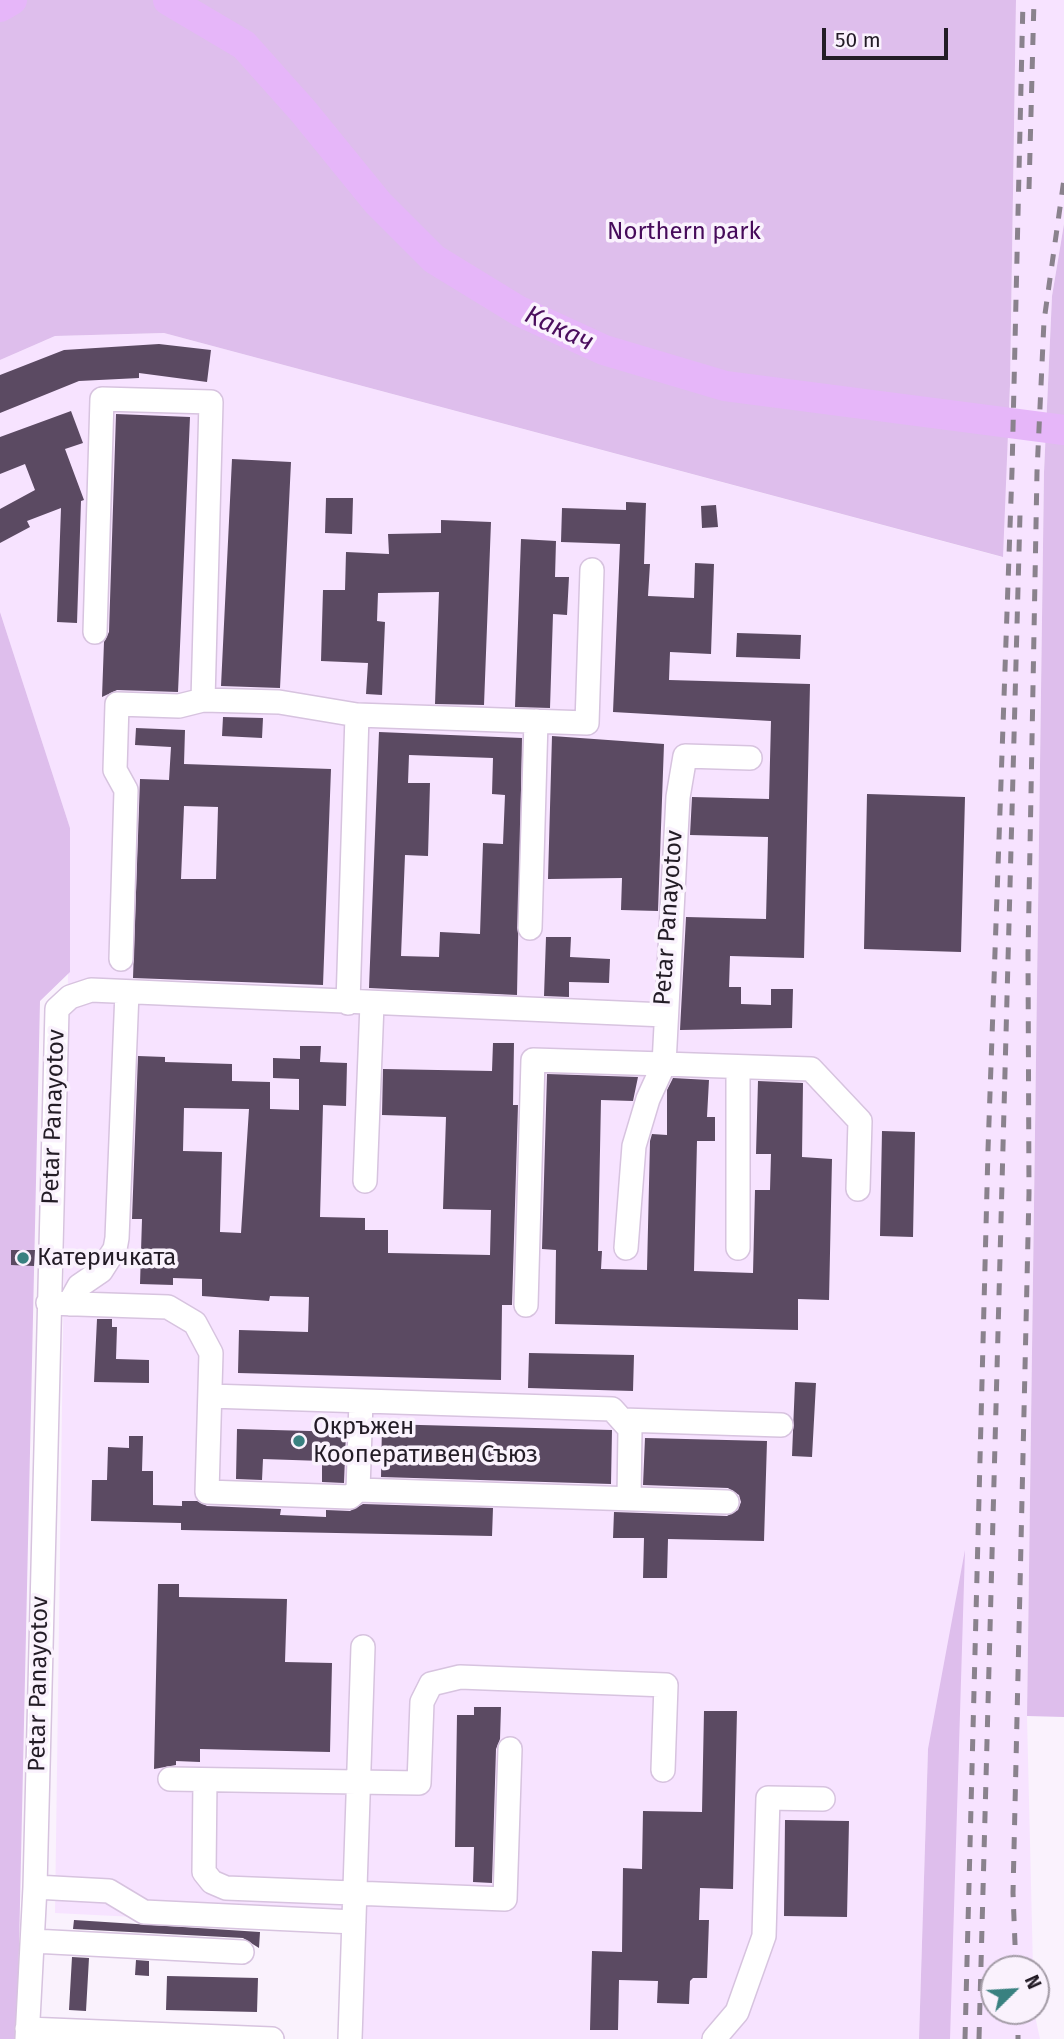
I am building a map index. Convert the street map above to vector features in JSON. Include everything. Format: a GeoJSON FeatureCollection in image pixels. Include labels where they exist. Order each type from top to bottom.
{"type":"FeatureCollection","features":[{"type":"Feature","properties":{"kind":"street"},"geometry":{"type":"LineString","coordinates":[[95,632],[102,399],[211,402],[203,700]]}},
{"type":"Feature","properties":{"kind":"street"},"geometry":{"type":"LineString","coordinates":[[121,959],[126,790],[115,769],[117,704],[179,706],[203,700],[279,702],[356,715],[587,723],[592,570]]}},
{"type":"Feature","properties":{"kind":"street"},"geometry":{"type":"LineString","coordinates":[[348,1003],[356,715]]}},
{"type":"Feature","properties":{"kind":"street"},"geometry":{"type":"LineString","coordinates":[[530,928],[536,721]]}},
{"type":"Feature","properties":{"kind":"street","name":"Petar Panayotov"},"geometry":{"type":"LineString","coordinates":[[27,2034],[58,1303],[57,1009],[80,992],[127,992],[665,1015],[678,797],[685,756],[750,758]]}},
{"type":"Feature","properties":{"kind":"street"},"geometry":{"type":"LineString","coordinates":[[58,1303],[101,1271],[115,1249],[127,992]]}},
{"type":"Feature","properties":{"kind":"street"},"geometry":{"type":"LineString","coordinates":[[365,1181],[372,1003]]}},
{"type":"Feature","properties":{"kind":"street"},"geometry":{"type":"LineString","coordinates":[[626,1248],[634,1146],[648,1099],[664,1064],[665,1015]]}},
{"type":"Feature","properties":{"kind":"street"},"geometry":{"type":"LineString","coordinates":[[526,1305],[533,1060],[811,1069],[860,1121],[858,1189]]}},
{"type":"Feature","properties":{"kind":"street"},"geometry":{"type":"LineString","coordinates":[[738,1067],[738,1248]]}},
{"type":"Feature","properties":{"kind":"street"},"geometry":{"type":"LineString","coordinates":[[58,1303],[168,1307],[195,1324],[211,1353],[206,1492],[350,1497],[358,1490],[727,1502]]}},
{"type":"Feature","properties":{"kind":"street"},"geometry":{"type":"LineString","coordinates":[[209,1396],[612,1409],[631,1429],[629,1498]]}},
{"type":"Feature","properties":{"kind":"street"},"geometry":{"type":"LineString","coordinates":[[358,1490],[360,1401]]}},
{"type":"Feature","properties":{"kind":"street"},"geometry":{"type":"LineString","coordinates":[[622,1420],[781,1425]]}},
{"type":"Feature","properties":{"kind":"street"},"geometry":{"type":"LineString","coordinates":[[350,2039],[363,1647]]}},
{"type":"Feature","properties":{"kind":"street"},"geometry":{"type":"LineString","coordinates":[[170,1779],[419,1783],[422,1702],[431,1684],[460,1676],[666,1685],[663,1770]]}},
{"type":"Feature","properties":{"kind":"street"},"geometry":{"type":"LineString","coordinates":[[205,1780],[204,1872],[212,1882],[226,1888],[505,1899],[510,1749]]}},
{"type":"Feature","properties":{"kind":"street"},"geometry":{"type":"LineString","coordinates":[[715,2039],[737,2012],[764,1936],[768,1798],[823,1799]]}},
{"type":"Feature","properties":{"kind":"street"},"geometry":{"type":"LineString","coordinates":[[35,1887],[108,1891],[144,1912],[354,1922]]}},
{"type":"Feature","properties":{"kind":"street"},"geometry":{"type":"LineString","coordinates":[[33,1941],[242,1952]]}},
{"type":"Feature","properties":{"kind":"street"},"geometry":{"type":"LineString","coordinates":[[27,2034],[272,2039]]}},
{"type":"Feature","properties":{"kind":"shaded area"},"geometry":{"type":"Polygon","coordinates":[[[1016,0],[1064,0],[1064,224],[1052,296],[1044,472],[1027,1716],[1033,1955],[980,1955],[980,2025],[1037,2025],[1040,2039],[950,2039],[928,1749],[919,2039],[350,2039],[354,1928],[55,1913],[70,828],[0,612],[0,360],[55,336],[164,333],[1002,557],[1010,385],[1016,0]]]}},
{"type":"Feature","properties":{"kind":"green space","name":"Northern park"},"geometry":{"type":"Polygon","coordinates":[[[0,0],[1016,0],[1010,385],[1003,557],[164,333],[55,336],[0,360],[0,0]]]}},
{"type":"Feature","properties":{"kind":"green space"},"geometry":{"type":"Polygon","coordinates":[[[1064,224],[1064,1717],[1027,1716],[1044,472],[1052,296],[1064,224]]]}},
{"type":"Feature","properties":{"kind":"green space"},"geometry":{"type":"Polygon","coordinates":[[[0,612],[70,828],[70,972],[40,1001],[17,2039],[0,2039],[0,612]]]}},
{"type":"Feature","properties":{"kind":"green space"},"geometry":{"type":"Polygon","coordinates":[[[965,1550],[950,2039],[919,2039],[928,1749],[965,1550]]]}},
{"type":"Feature","properties":{"kind":"building"},"geometry":{"type":"Polygon","coordinates":[[[159,344],[211,350],[207,382],[139,373],[139,378],[79,381],[0,413],[0,375],[64,350],[159,344]]]}},
{"type":"Feature","properties":{"kind":"building"},"geometry":{"type":"Polygon","coordinates":[[[71,411],[83,443],[65,449],[84,500],[81,501],[77,623],[57,622],[61,508],[27,521],[30,527],[0,543],[0,509],[35,490],[25,464],[0,474],[0,437],[71,411]]]}},
{"type":"Feature","properties":{"kind":"building"},"geometry":{"type":"Polygon","coordinates":[[[116,414],[190,417],[178,692],[117,690],[102,697],[104,642],[109,632],[116,414]]]}},
{"type":"Feature","properties":{"kind":"building"},"geometry":{"type":"Polygon","coordinates":[[[232,459],[291,462],[280,688],[221,686],[232,459]]]}},
{"type":"Feature","properties":{"kind":"building"},"geometry":{"type":"Polygon","coordinates":[[[326,498],[353,498],[352,534],[325,533],[326,498]]]}},
{"type":"Feature","properties":{"kind":"building"},"geometry":{"type":"Polygon","coordinates":[[[626,502],[646,503],[644,564],[650,564],[648,596],[694,598],[695,563],[714,564],[711,654],[670,652],[669,680],[810,684],[804,958],[730,956],[729,987],[741,987],[741,1004],[771,1005],[771,989],[793,989],[792,1028],[680,1030],[686,917],[766,919],[768,837],[690,835],[692,797],[769,799],[771,721],[613,712],[620,544],[561,542],[562,508],[626,510],[626,502]]]}},
{"type":"Feature","properties":{"kind":"building"},"geometry":{"type":"Polygon","coordinates":[[[716,505],[718,527],[702,528],[701,506],[716,505]]]}},
{"type":"Feature","properties":{"kind":"building"},"geometry":{"type":"Polygon","coordinates":[[[441,520],[491,522],[484,705],[435,704],[439,592],[378,593],[377,621],[385,622],[382,695],[366,694],[368,663],[321,661],[323,590],[345,590],[346,552],[389,554],[388,534],[441,533],[441,520]]]}},
{"type":"Feature","properties":{"kind":"building"},"geometry":{"type":"Polygon","coordinates":[[[521,539],[556,541],[555,577],[569,577],[567,615],[553,614],[550,708],[515,707],[521,539]]]}},
{"type":"Feature","properties":{"kind":"building"},"geometry":{"type":"Polygon","coordinates":[[[737,633],[801,635],[800,659],[736,657],[737,633]]]}},
{"type":"Feature","properties":{"kind":"building"},"geometry":{"type":"Polygon","coordinates":[[[223,717],[263,718],[262,738],[222,736],[223,717]]]}},
{"type":"Feature","properties":{"kind":"building"},"geometry":{"type":"Polygon","coordinates":[[[136,728],[185,730],[184,764],[331,769],[323,985],[133,978],[140,779],[169,780],[171,747],[135,745],[136,728]],[[184,806],[181,879],[216,879],[218,807],[184,806]]]}},
{"type":"Feature","properties":{"kind":"building"},"geometry":{"type":"Polygon","coordinates":[[[379,732],[522,738],[517,995],[369,988],[379,732]],[[409,755],[408,783],[430,783],[428,856],[405,855],[401,956],[439,957],[440,932],[480,934],[483,843],[503,844],[505,795],[492,794],[493,758],[409,755]]]}},
{"type":"Feature","properties":{"kind":"building"},"geometry":{"type":"Polygon","coordinates":[[[552,736],[664,744],[658,911],[621,910],[622,878],[548,879],[552,736]]]}},
{"type":"Feature","properties":{"kind":"building"},"geometry":{"type":"Polygon","coordinates":[[[867,794],[965,797],[961,952],[864,949],[867,794]]]}},
{"type":"Feature","properties":{"kind":"building"},"geometry":{"type":"Polygon","coordinates":[[[546,937],[571,937],[570,957],[610,959],[609,983],[569,982],[569,997],[544,996],[546,937]]]}},
{"type":"Feature","properties":{"kind":"building"},"geometry":{"type":"Polygon","coordinates":[[[493,1043],[514,1043],[513,1105],[518,1105],[512,1305],[502,1305],[501,1380],[238,1373],[239,1330],[308,1332],[309,1297],[270,1296],[269,1301],[202,1296],[202,1279],[173,1278],[173,1285],[140,1284],[142,1219],[132,1219],[138,1056],[165,1057],[165,1062],[232,1064],[232,1081],[270,1082],[270,1109],[299,1110],[299,1079],[273,1078],[273,1058],[300,1059],[300,1046],[321,1046],[320,1062],[347,1063],[346,1106],[323,1105],[320,1217],[365,1218],[365,1230],[388,1230],[388,1253],[490,1255],[491,1210],[443,1209],[446,1117],[382,1115],[383,1069],[492,1071],[493,1043]],[[184,1108],[183,1151],[222,1152],[220,1232],[241,1233],[249,1109],[184,1108]]]}},
{"type":"Feature","properties":{"kind":"building"},"geometry":{"type":"Polygon","coordinates":[[[547,1074],[638,1077],[633,1101],[601,1100],[598,1251],[602,1251],[601,1269],[647,1270],[650,1141],[652,1134],[667,1135],[667,1090],[673,1078],[709,1080],[707,1117],[715,1117],[715,1141],[697,1141],[694,1271],[753,1273],[755,1190],[770,1190],[771,1154],[756,1154],[758,1081],[803,1083],[802,1157],[832,1159],[829,1300],[798,1299],[798,1330],[555,1324],[556,1250],[542,1249],[547,1074]]]}},
{"type":"Feature","properties":{"kind":"building"},"geometry":{"type":"Polygon","coordinates":[[[882,1131],[915,1132],[913,1237],[880,1236],[882,1131]]]}},
{"type":"Feature","properties":{"kind":"building","name":"Катеричката"},"geometry":{"type":"Polygon","coordinates":[[[11,1250],[35,1250],[34,1266],[11,1265],[11,1250]]]}},
{"type":"Feature","properties":{"kind":"building"},"geometry":{"type":"Polygon","coordinates":[[[97,1319],[112,1319],[112,1327],[117,1327],[116,1359],[149,1360],[149,1383],[94,1382],[97,1319]]]}},
{"type":"Feature","properties":{"kind":"building"},"geometry":{"type":"Polygon","coordinates":[[[529,1353],[634,1355],[633,1391],[528,1388],[529,1353]]]}},
{"type":"Feature","properties":{"kind":"building"},"geometry":{"type":"Polygon","coordinates":[[[795,1382],[816,1383],[812,1457],[792,1456],[795,1382]]]}},
{"type":"Feature","properties":{"kind":"building"},"geometry":{"type":"Polygon","coordinates":[[[382,1424],[612,1430],[611,1484],[381,1477],[382,1424]]]}},
{"type":"Feature","properties":{"kind":"building"},"geometry":{"type":"Polygon","coordinates":[[[237,1429],[346,1432],[344,1483],[322,1482],[322,1461],[263,1459],[262,1480],[236,1479],[237,1429]]]}},
{"type":"Feature","properties":{"kind":"building"},"geometry":{"type":"Polygon","coordinates":[[[129,1436],[143,1436],[142,1471],[153,1471],[153,1505],[182,1506],[182,1501],[197,1501],[207,1506],[281,1509],[280,1515],[326,1517],[326,1510],[350,1511],[363,1504],[493,1508],[492,1536],[181,1530],[181,1523],[91,1521],[92,1480],[107,1480],[108,1447],[129,1448],[129,1436]]]}},
{"type":"Feature","properties":{"kind":"building"},"geometry":{"type":"Polygon","coordinates":[[[645,1438],[767,1441],[764,1541],[668,1539],[667,1578],[643,1578],[644,1538],[613,1538],[614,1512],[727,1516],[738,1510],[741,1502],[739,1495],[728,1488],[643,1485],[645,1438]]]}},
{"type":"Feature","properties":{"kind":"building"},"geometry":{"type":"Polygon","coordinates":[[[158,1584],[179,1584],[179,1597],[287,1599],[285,1662],[332,1663],[330,1752],[200,1749],[200,1762],[176,1761],[176,1765],[154,1769],[158,1584]]]}},
{"type":"Feature","properties":{"kind":"building"},"geometry":{"type":"Polygon","coordinates":[[[474,1707],[501,1707],[500,1739],[496,1749],[492,1883],[473,1882],[474,1847],[455,1847],[457,1715],[474,1715],[474,1707]]]}},
{"type":"Feature","properties":{"kind":"building"},"geometry":{"type":"Polygon","coordinates":[[[704,1711],[737,1711],[733,1889],[700,1888],[699,1920],[709,1920],[707,1978],[693,1978],[690,1981],[689,2004],[657,2003],[658,1981],[619,1980],[618,2030],[590,2030],[592,1951],[622,1952],[623,1868],[642,1869],[643,1811],[702,1812],[704,1711]]]}},
{"type":"Feature","properties":{"kind":"building"},"geometry":{"type":"Polygon","coordinates":[[[785,1820],[849,1821],[847,1917],[784,1916],[785,1820]]]}},
{"type":"Feature","properties":{"kind":"building"},"geometry":{"type":"Polygon","coordinates":[[[74,1920],[260,1932],[259,1948],[243,1938],[73,1929],[74,1920]]]}},
{"type":"Feature","properties":{"kind":"building"},"geometry":{"type":"Polygon","coordinates":[[[72,1957],[89,1958],[86,2011],[69,2010],[72,1957]]]}},
{"type":"Feature","properties":{"kind":"building"},"geometry":{"type":"Polygon","coordinates":[[[136,1960],[149,1961],[149,1976],[135,1975],[136,1960]]]}},
{"type":"Feature","properties":{"kind":"building"},"geometry":{"type":"Polygon","coordinates":[[[167,1976],[258,1978],[257,2012],[166,2010],[167,1976]]]}},
{"type":"Feature","properties":{"kind":"waterway","name":"Какач"},"geometry":{"type":"LineString","coordinates":[[0,7],[12,0]]}},
{"type":"Feature","properties":{"kind":"waterway","name":"Какач"},"geometry":{"type":"LineString","coordinates":[[168,0],[244,45],[303,111],[378,203],[434,259],[519,311],[604,350],[725,386],[1064,430]]}},
{"type":"Feature","properties":{"kind":"railway"},"geometry":{"type":"LineString","coordinates":[[965,2039],[988,1150],[1012,471],[1023,0]]}},
{"type":"Feature","properties":{"kind":"railway"},"geometry":{"type":"LineString","coordinates":[[1029,189],[1034,0]]}},
{"type":"Feature","properties":{"kind":"railway"},"geometry":{"type":"LineString","coordinates":[[1015,1955],[1013,1893],[1029,1193],[1028,954],[1037,472],[1044,321],[1064,179]]}},
{"type":"Feature","properties":{"kind":"railway"},"geometry":{"type":"LineString","coordinates":[[979,2039],[1020,514]]}},
{"type":"Feature","properties":{"kind":"railway"},"geometry":{"type":"LineString","coordinates":[[1018,2025],[1018,2039]]}},
{"type":"Feature","properties":{"kind":"place","name":"Катеричката"},"geometry":{"type":"Point","coordinates":[23,1258]}},
{"type":"Feature","properties":{"kind":"place","name":"Окръжен Кооперативен Съюз"},"geometry":{"type":"Point","coordinates":[299,1441]}}]}
